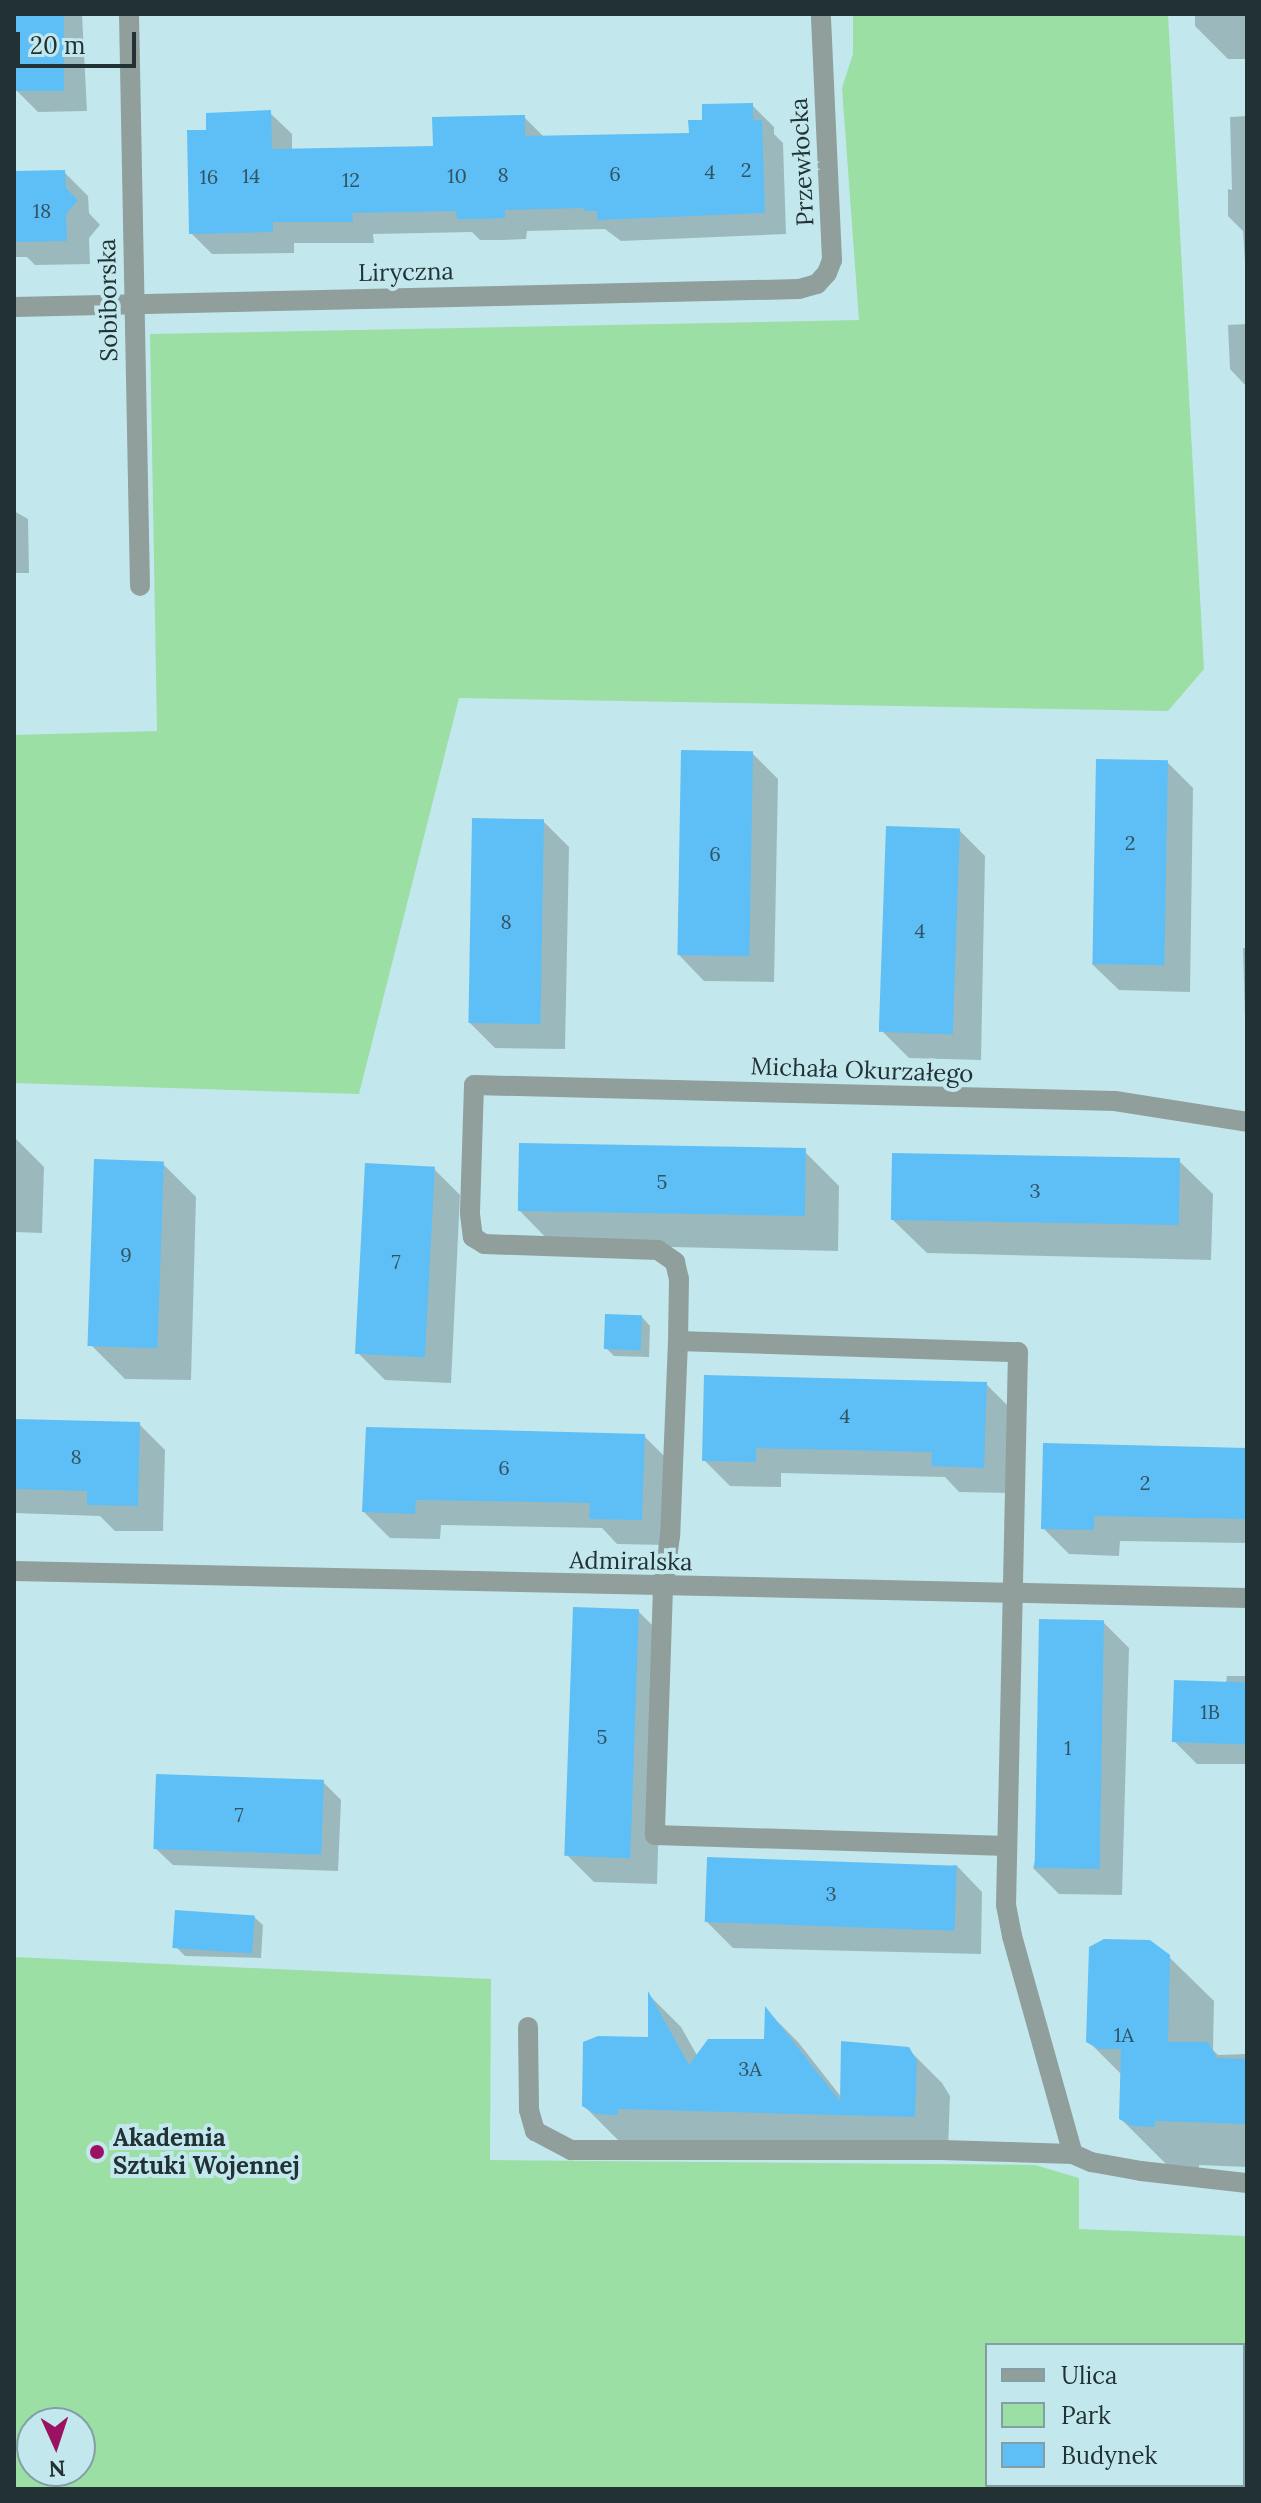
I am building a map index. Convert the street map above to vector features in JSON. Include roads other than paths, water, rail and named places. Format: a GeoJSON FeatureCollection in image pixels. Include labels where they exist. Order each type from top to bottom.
{"type":"FeatureCollection","features":[{"type":"Feature","properties":{"kind":"street","name":"Sobiborska"},"geometry":{"type":"LineString","coordinates":[[129,14],[140,586]]}},
{"type":"Feature","properties":{"kind":"street","name":"Przewłocka"},"geometry":{"type":"LineString","coordinates":[[799,289],[817,284],[827,273],[832,260],[821,14]]}},
{"type":"Feature","properties":{"kind":"street","name":"Liryczna"},"geometry":{"type":"LineString","coordinates":[[14,307],[799,289]]}},
{"type":"Feature","properties":{"kind":"street","name":"Michała Okurzałego"},"geometry":{"type":"LineString","coordinates":[[678,1341],[677,1271],[675,1262],[658,1250],[484,1244],[473,1237],[470,1214],[474,1085],[1115,1101],[1247,1122]]}},
{"type":"Feature","properties":{"kind":"street"},"geometry":{"type":"LineString","coordinates":[[1007,1846],[655,1835],[663,1588],[670,1536],[678,1341],[1018,1352],[1016,1593],[1006,1905],[1073,2154]]}},
{"type":"Feature","properties":{"kind":"street","name":"Admiralska"},"geometry":{"type":"LineString","coordinates":[[14,1571],[663,1588],[1247,1598]]}},
{"type":"Feature","properties":{"kind":"street"},"geometry":{"type":"LineString","coordinates":[[528,2027],[529,2110],[535,2131],[571,2150],[942,2150],[1073,2154],[1091,2162],[1141,2171],[1247,2183]]}},
{"type":"Feature","properties":{"kind":"place","name":"Akademia Sztuki Wojennej"},"geometry":{"type":"Point","coordinates":[97,2152]}}]}
